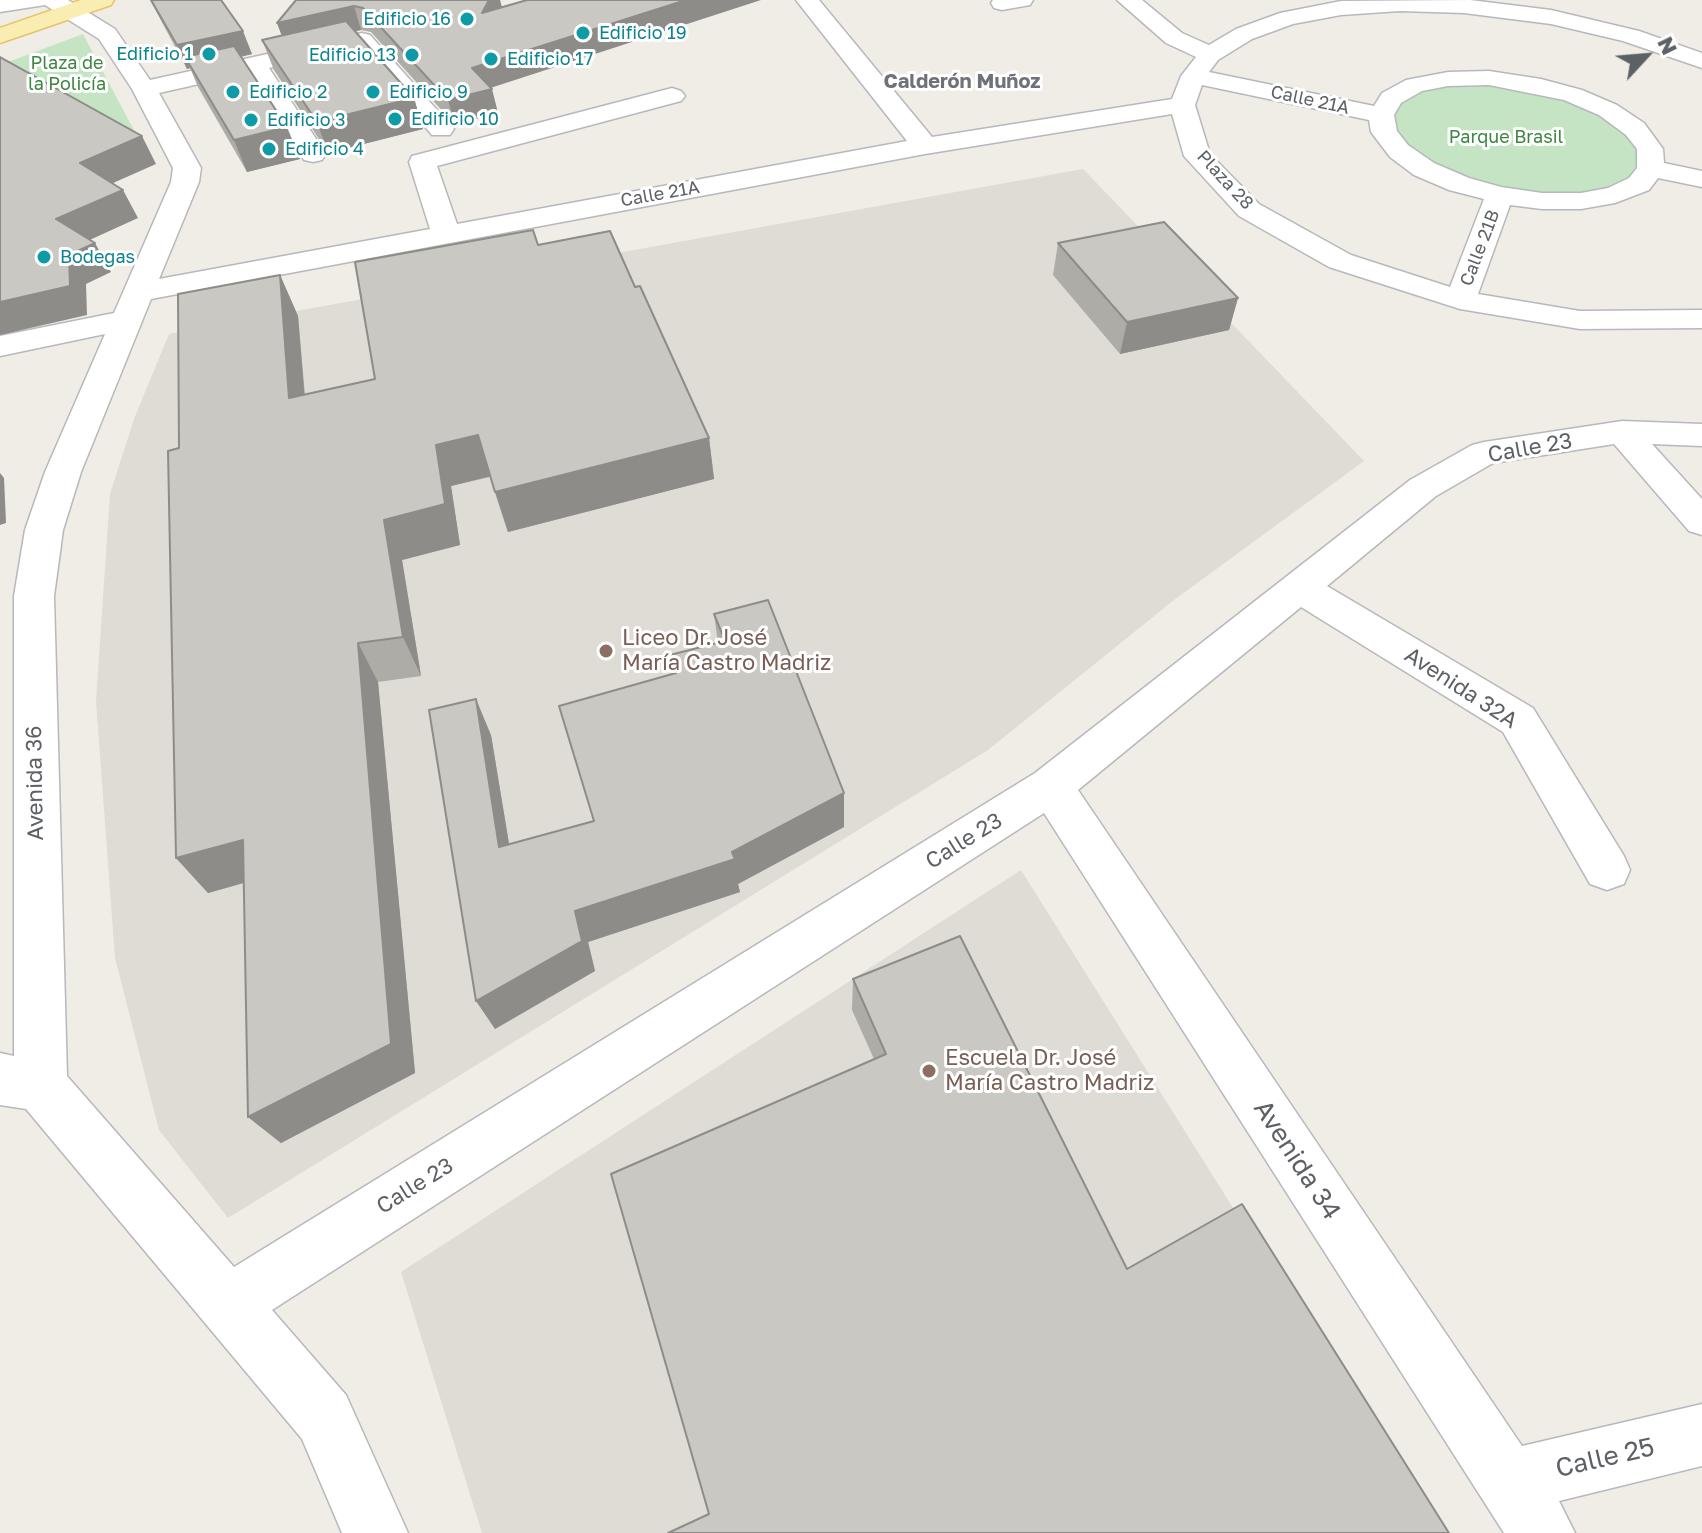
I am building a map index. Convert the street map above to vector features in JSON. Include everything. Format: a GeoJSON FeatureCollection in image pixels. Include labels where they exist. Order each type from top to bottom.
{"type":"FeatureCollection","features":[{"type":"Feature","properties":{"kind":"main road"},"geometry":{"type":"LineString","coordinates":[[0,36],[32,24],[62,5],[103,0]]}},
{"type":"Feature","properties":{"kind":"street"},"geometry":{"type":"LineString","coordinates":[[0,5],[38,0]]}},
{"type":"Feature","properties":{"kind":"street","name":"Calle 21A"},"geometry":{"type":"LineString","coordinates":[[1128,0],[1202,66],[1381,115]]}},
{"type":"Feature","properties":{"kind":"street"},"geometry":{"type":"LineString","coordinates":[[1182,105],[1202,66],[1244,34],[1288,18],[1370,6],[1458,3],[1551,17],[1631,36],[1702,61]]}},
{"type":"Feature","properties":{"kind":"street"},"geometry":{"type":"LineString","coordinates":[[810,4],[925,146]]}},
{"type":"Feature","properties":{"kind":"street","name":"Avenida 36"},"geometry":{"type":"LineString","coordinates":[[62,5],[107,34],[144,89],[187,168],[185,182],[63,472],[44,530],[34,596],[34,743],[21,1082],[228,1304],[324,1417],[375,1533]]}},
{"type":"Feature","properties":{"kind":"street"},"geometry":{"type":"LineString","coordinates":[[1532,84],[1551,17]]}},
{"type":"Feature","properties":{"kind":"street"},"geometry":{"type":"LineString","coordinates":[[0,22],[32,24]]}},
{"type":"Feature","properties":{"kind":"street"},"geometry":{"type":"LineString","coordinates":[[144,89],[362,40],[441,129]]}},
{"type":"Feature","properties":{"kind":"street"},"geometry":{"type":"LineString","coordinates":[[254,64],[313,154]]}},
{"type":"Feature","properties":{"kind":"street"},"geometry":{"type":"LineString","coordinates":[[1489,78],[1532,84],[1573,95],[1608,110],[1635,129],[1650,149],[1651,169],[1639,184],[1604,197],[1581,201],[1542,201],[1500,195],[1459,184],[1424,169],[1399,151],[1384,132],[1381,115],[1391,98],[1415,85],[1448,79],[1489,78]]}},
{"type":"Feature","properties":{"kind":"street"},"geometry":{"type":"LineString","coordinates":[[446,233],[422,162],[672,96]]}},
{"type":"Feature","properties":{"kind":"street","name":"Calle 21A"},"geometry":{"type":"LineString","coordinates":[[0,346],[132,306],[446,233],[925,146],[1182,105]]}},
{"type":"Feature","properties":{"kind":"street","name":"Plaza 28"},"geometry":{"type":"LineString","coordinates":[[1182,105],[1197,156],[1249,210],[1340,261],[1460,300],[1580,320],[1702,319]]}},
{"type":"Feature","properties":{"kind":"street"},"geometry":{"type":"LineString","coordinates":[[1651,169],[1702,179]]}},
{"type":"Feature","properties":{"kind":"street","name":"Calle 21B"},"geometry":{"type":"LineString","coordinates":[[1460,300],[1500,195]]}},
{"type":"Feature","properties":{"kind":"street"},"geometry":{"type":"LineString","coordinates":[[1622,432],[1702,522]]}},
{"type":"Feature","properties":{"kind":"street","name":"Calle 23"},"geometry":{"type":"LineString","coordinates":[[228,1304],[1051,786],[1423,488],[1484,453],[1622,432],[1702,435]]}},
{"type":"Feature","properties":{"kind":"street","name":"Avenida 32A"},"geometry":{"type":"LineString","coordinates":[[1299,587],[1518,720],[1607,870]]}},
{"type":"Feature","properties":{"kind":"street","name":"Avenida 34"},"geometry":{"type":"LineString","coordinates":[[1051,786],[1542,1533]]}},
{"type":"Feature","properties":{"kind":"street","name":"Calle 25"},"geometry":{"type":"LineString","coordinates":[[1508,1481],[1702,1435]]}},
{"type":"Feature","properties":{"kind":"shaded area","name":"Liceo Dr. José María Castro Madriz"},"geometry":{"type":"Polygon","coordinates":[[[1083,169],[1364,461],[1174,600],[988,750],[228,1218],[159,1130],[115,958],[96,701],[110,494],[134,419],[169,334],[1083,169]]]}},
{"type":"Feature","properties":{"kind":"shaded area","name":"Escuela Dr. José María Castro Madriz"},"geometry":{"type":"Polygon","coordinates":[[[1021,870],[1437,1533],[482,1533],[401,1272],[1021,870]]]}},
{"type":"Feature","properties":{"kind":"green space","name":"Plaza de la Policía"},"geometry":{"type":"Polygon","coordinates":[[[83,34],[147,155],[0,65],[83,34]]]}},
{"type":"Feature","properties":{"kind":"green space","name":"Parque Brasil"},"geometry":{"type":"Polygon","coordinates":[[[1487,83],[1550,94],[1605,116],[1624,131],[1636,146],[1638,161],[1631,175],[1615,186],[1589,193],[1523,193],[1455,176],[1408,148],[1396,133],[1393,119],[1398,106],[1412,95],[1432,88],[1487,83]]]}},
{"type":"Feature","properties":{"kind":"building"},"geometry":{"type":"Polygon","coordinates":[[[151,0],[221,0],[243,31],[177,45],[151,0]]]}},
{"type":"Feature","properties":{"kind":"building"},"geometry":{"type":"Polygon","coordinates":[[[296,0],[489,0],[482,13],[527,0],[686,0],[472,68],[492,89],[448,100],[363,8],[354,6],[277,23],[296,0]]]}},
{"type":"Feature","properties":{"kind":"building"},"geometry":{"type":"Polygon","coordinates":[[[346,21],[414,98],[317,122],[262,40],[346,21]]]}},
{"type":"Feature","properties":{"kind":"building"},"geometry":{"type":"Polygon","coordinates":[[[234,46],[287,127],[234,140],[185,57],[234,46]]]}},
{"type":"Feature","properties":{"kind":"building"},"geometry":{"type":"Polygon","coordinates":[[[0,57],[142,136],[80,163],[123,190],[56,219],[95,243],[69,255],[70,286],[0,302],[0,57]]]}},
{"type":"Feature","properties":{"kind":"building"},"geometry":{"type":"Polygon","coordinates":[[[1164,222],[1238,298],[1127,322],[1058,243],[1164,222]]]}},
{"type":"Feature","properties":{"kind":"building"},"geometry":{"type":"Polygon","coordinates":[[[533,230],[538,245],[610,231],[635,287],[640,286],[709,438],[495,492],[478,435],[436,445],[445,504],[384,520],[403,637],[358,643],[391,1044],[248,1117],[243,840],[176,858],[168,451],[179,448],[178,294],[280,275],[289,398],[375,379],[355,262],[533,230]]]}},
{"type":"Feature","properties":{"kind":"building"},"geometry":{"type":"Polygon","coordinates":[[[768,600],[844,793],[732,852],[735,859],[575,911],[582,941],[476,1001],[429,710],[476,699],[499,847],[594,821],[559,706],[676,673],[670,655],[725,641],[714,614],[768,600]]]}},
{"type":"Feature","properties":{"kind":"building","name":"Escuela Dr. José María Castro Madriz"},"geometry":{"type":"Polygon","coordinates":[[[960,936],[1127,1269],[1242,1204],[1449,1533],[668,1533],[709,1514],[611,1174],[886,1054],[853,979],[960,936]]]}},
{"type":"Feature","properties":{"kind":"place","name":"Edificio 16"},"geometry":{"type":"Point","coordinates":[467,19]}},
{"type":"Feature","properties":{"kind":"place","name":"Edificio 19"},"geometry":{"type":"Point","coordinates":[583,33]}},
{"type":"Feature","properties":{"kind":"place","name":"Edificio 1"},"geometry":{"type":"Point","coordinates":[209,54]}},
{"type":"Feature","properties":{"kind":"place","name":"Edificio 13"},"geometry":{"type":"Point","coordinates":[412,55]}},
{"type":"Feature","properties":{"kind":"place","name":"Edificio 17"},"geometry":{"type":"Point","coordinates":[491,59]}},
{"type":"Feature","properties":{"kind":"place","name":"Edificio 2"},"geometry":{"type":"Point","coordinates":[233,92]}},
{"type":"Feature","properties":{"kind":"place","name":"Edificio 9"},"geometry":{"type":"Point","coordinates":[373,92]}},
{"type":"Feature","properties":{"kind":"place","name":"Edificio 10"},"geometry":{"type":"Point","coordinates":[395,119]}},
{"type":"Feature","properties":{"kind":"place","name":"Edificio 3"},"geometry":{"type":"Point","coordinates":[251,120]}},
{"type":"Feature","properties":{"kind":"place","name":"Edificio 4"},"geometry":{"type":"Point","coordinates":[269,149]}},
{"type":"Feature","properties":{"kind":"place","name":"Bodegas"},"geometry":{"type":"Point","coordinates":[44,257]}},
{"type":"Feature","properties":{"kind":"place","name":"Liceo Dr. José María Castro Madriz"},"geometry":{"type":"Point","coordinates":[606,651]}},
{"type":"Feature","properties":{"kind":"place","name":"Escuela Dr. José María Castro Madriz"},"geometry":{"type":"Point","coordinates":[929,1071]}},
{"type":"Feature","properties":{"kind":"district","name":"Calderón Muñoz"},"geometry":{"type":"Point","coordinates":[962,82]}}]}
